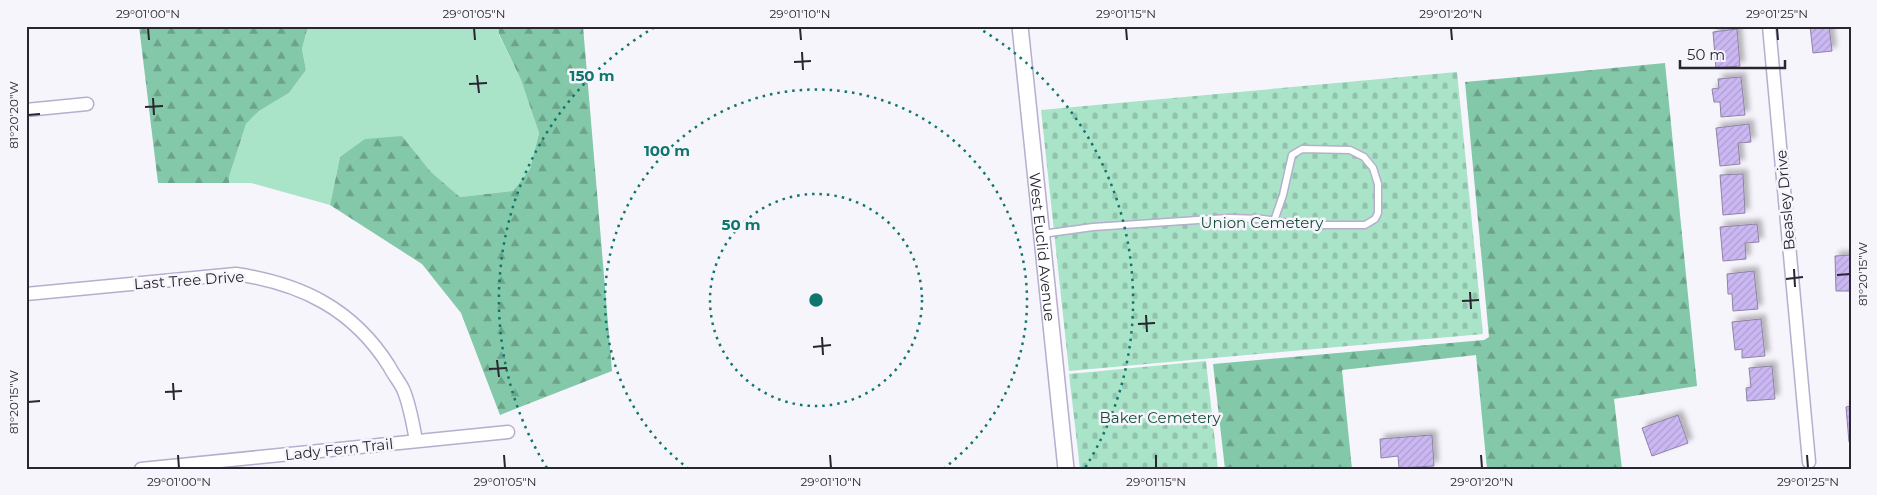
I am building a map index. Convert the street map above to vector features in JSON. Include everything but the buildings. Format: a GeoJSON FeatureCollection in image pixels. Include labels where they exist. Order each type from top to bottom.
{"type":"FeatureCollection","features":[{"type":"Feature","properties":{"kind":"street","name":"West Euclid Avenue"},"geometry":{"type":"LineString","coordinates":[[1020,26],[1066,469]]}},
{"type":"Feature","properties":{"kind":"street","name":"Beasley Drive"},"geometry":{"type":"LineString","coordinates":[[1769,26],[1810,462]]}},
{"type":"Feature","properties":{"kind":"street"},"geometry":{"type":"LineString","coordinates":[[26,110],[87,104]]}},
{"type":"Feature","properties":{"kind":"street","name":"Last Tree Drive"},"geometry":{"type":"LineString","coordinates":[[26,294],[236,274],[265,278],[295,288],[324,301],[354,322],[381,354],[403,389],[416,441]]}},
{"type":"Feature","properties":{"kind":"street","name":"Lady Fern Trail"},"geometry":{"type":"LineString","coordinates":[[141,469],[508,432]]}},
{"type":"Feature","properties":{"kind":"lane"},"geometry":{"type":"LineString","coordinates":[[1041,234],[1093,227],[1228,218],[1302,225],[1365,225],[1375,219],[1378,213],[1378,184],[1373,168],[1364,157],[1350,150],[1302,149],[1292,155],[1283,195],[1274,221]]}},
{"type":"Feature","properties":{"kind":"green space"},"geometry":{"type":"Polygon","coordinates":[[[139,26],[308,26],[302,49],[306,70],[289,93],[259,111],[246,124],[229,177],[229,183],[158,183],[139,26]]]}},
{"type":"Feature","properties":{"kind":"green space"},"geometry":{"type":"Polygon","coordinates":[[[308,26],[498,26],[499,35],[521,80],[539,133],[530,169],[513,191],[460,197],[431,172],[402,136],[340,157],[330,205],[251,183],[229,183],[229,177],[246,124],[259,111],[289,93],[306,70],[302,49],[308,26]]]}},
{"type":"Feature","properties":{"kind":"green space"},"geometry":{"type":"Polygon","coordinates":[[[498,26],[583,26],[612,371],[500,415],[461,313],[422,264],[330,205],[340,157],[365,139],[402,136],[431,172],[460,197],[513,191],[530,169],[539,133],[521,80],[499,34],[498,26]]]}},
{"type":"Feature","properties":{"kind":"green space"},"geometry":{"type":"Polygon","coordinates":[[[1665,63],[1697,386],[1614,399],[1622,469],[1487,469],[1476,355],[1342,370],[1352,469],[1225,469],[1213,364],[1484,340],[1489,337],[1465,82],[1665,63]]]}},
{"type":"Feature","properties":{"kind":"green space","name":"Union Cemetery"},"geometry":{"type":"Polygon","coordinates":[[[1457,72],[1483,334],[1069,371],[1041,110],[1457,72]]]}},
{"type":"Feature","properties":{"kind":"green space","name":"Baker Cemetery"},"geometry":{"type":"Polygon","coordinates":[[[1206,361],[1218,469],[1080,469],[1069,374],[1206,361]]]}}]}
